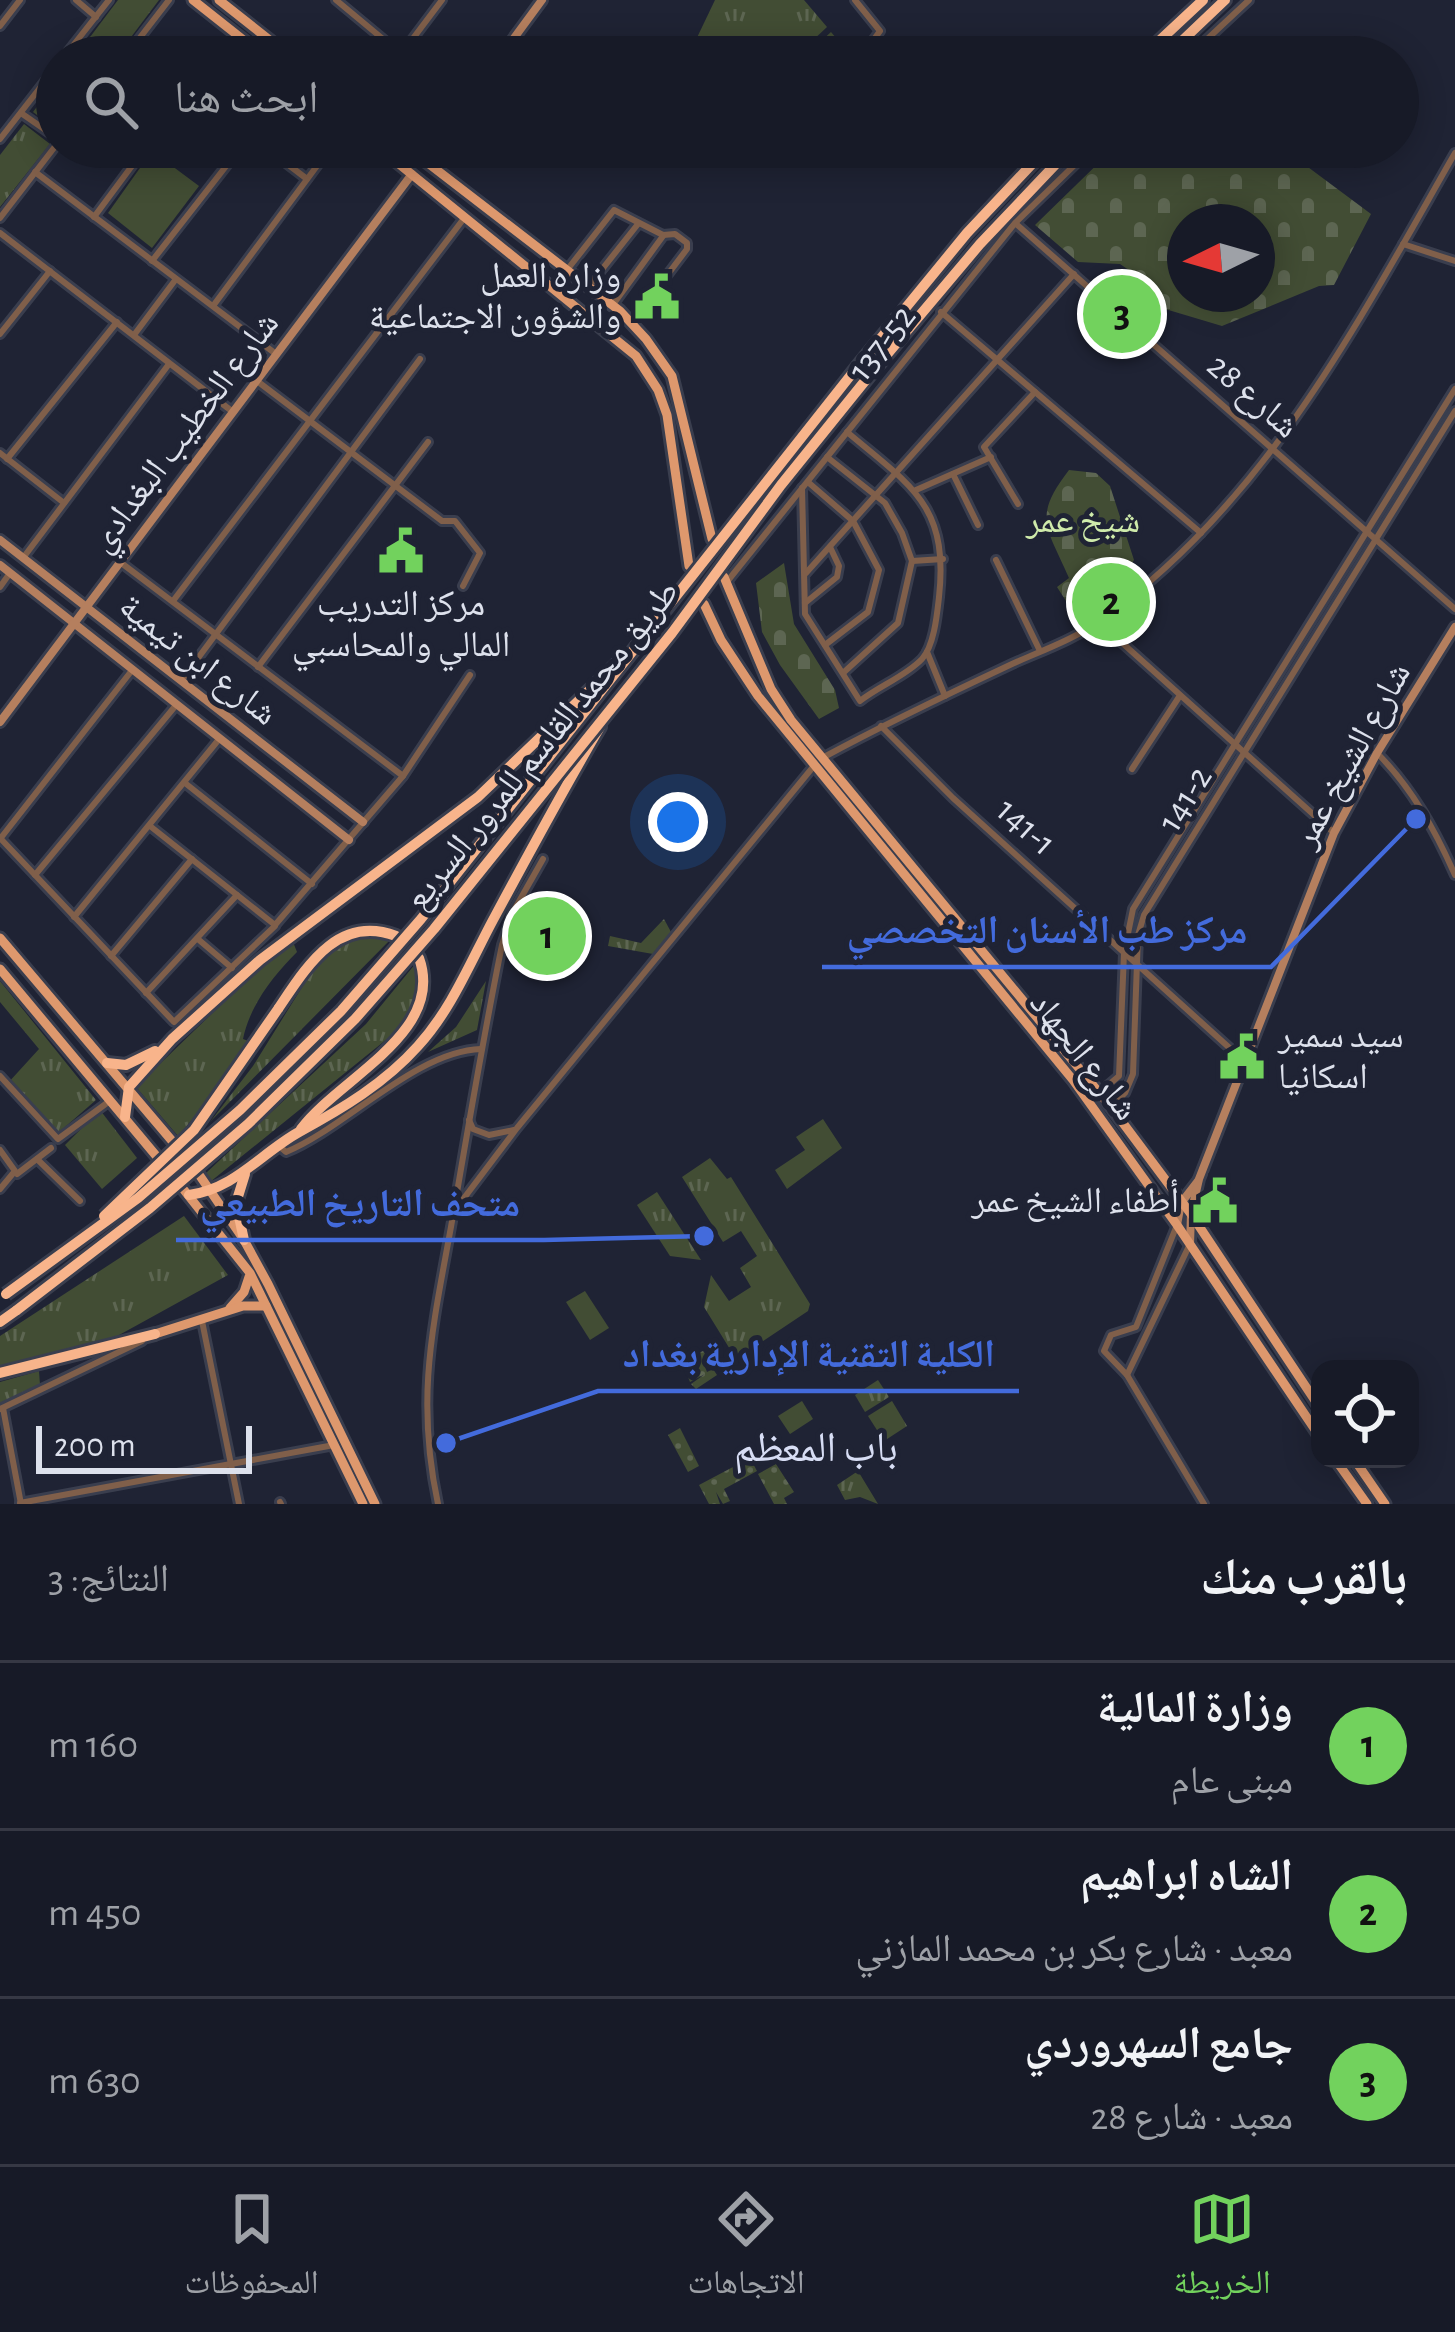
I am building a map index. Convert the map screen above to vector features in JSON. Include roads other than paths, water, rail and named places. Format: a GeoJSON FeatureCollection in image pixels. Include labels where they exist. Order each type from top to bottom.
{"type":"FeatureCollection","features":[{"type":"Feature","properties":{"kind":"highway"},"geometry":{"type":"LineString","coordinates":[[1164,36],[1203,0]]}},
{"type":"Feature","properties":{"kind":"highway"},"geometry":{"type":"LineString","coordinates":[[1187,36],[1225,0]]}},
{"type":"Feature","properties":{"kind":"highway","name":"طريق محمد القاسم للمرور السريع"},"geometry":{"type":"LineString","coordinates":[[3,1296],[138,1198],[240,1110],[341,1011],[421,919],[967,233],[1028,168]]}},
{"type":"Feature","properties":{"kind":"highway","name":"طريق محمد القاسم للمرور السريع"},"geometry":{"type":"LineString","coordinates":[[0,1322],[150,1208],[248,1124],[355,1019],[434,929],[614,704],[873,371],[980,244],[1052,168]]}},
{"type":"Feature","properties":{"kind":"highway"},"geometry":{"type":"LineString","coordinates":[[125,1117],[129,1087],[172,1039],[260,960],[516,764],[637,644]]}},
{"type":"Feature","properties":{"kind":"highway"},"geometry":{"type":"LineString","coordinates":[[299,1132],[339,1111],[418,1046],[452,1001],[614,704]]}},
{"type":"Feature","properties":{"kind":"highway"},"geometry":{"type":"LineString","coordinates":[[65,1252],[194,1130],[321,951],[335,939],[365,929],[397,936]]}},
{"type":"Feature","properties":{"kind":"highway"},"geometry":{"type":"LineString","coordinates":[[186,1192],[212,1190],[280,1147],[412,1022],[424,994],[419,958]]}},
{"type":"Feature","properties":{"kind":"highway"},"geometry":{"type":"LineString","coordinates":[[107,1063],[137,1061],[172,1039]]}},
{"type":"Feature","properties":{"kind":"highway"},"geometry":{"type":"LineString","coordinates":[[244,1240],[236,1203],[250,1168]]}},
{"type":"Feature","properties":{"kind":"highway"},"geometry":{"type":"LineString","coordinates":[[0,1373],[155,1334]]}},
{"type":"Feature","properties":{"kind":"main road"},"geometry":{"type":"LineString","coordinates":[[194,0],[239,36]]}},
{"type":"Feature","properties":{"kind":"main road"},"geometry":{"type":"LineString","coordinates":[[219,0],[264,36]]}},
{"type":"Feature","properties":{"kind":"main road"},"geometry":{"type":"LineString","coordinates":[[404,168],[636,356],[658,390],[675,460],[677,505],[689,566]]}},
{"type":"Feature","properties":{"kind":"main road"},"geometry":{"type":"LineString","coordinates":[[435,168],[612,306],[672,376],[712,539]]}},
{"type":"Feature","properties":{"kind":"main road"},"geometry":{"type":"LineString","coordinates":[[675,460],[687,467],[695,458]]}},
{"type":"Feature","properties":{"kind":"main road","name":"شارع الجهاد"},"geometry":{"type":"LineString","coordinates":[[725,580],[771,688],[817,763]]}},
{"type":"Feature","properties":{"kind":"main road","name":"شارع الجهاد"},"geometry":{"type":"LineString","coordinates":[[704,604],[738,664],[1073,1080],[1311,1424]]}},
{"type":"Feature","properties":{"kind":"main road"},"geometry":{"type":"LineString","coordinates":[[738,664],[742,653],[755,652]]}},
{"type":"Feature","properties":{"kind":"main road","name":"شارع الجهاد"},"geometry":{"type":"LineString","coordinates":[[956,931],[1111,1107],[1191,1214],[1311,1394]]}},
{"type":"Feature","properties":{"kind":"main road"},"geometry":{"type":"LineString","coordinates":[[0,938],[173,1142]]}},
{"type":"Feature","properties":{"kind":"main road"},"geometry":{"type":"LineString","coordinates":[[0,969],[158,1158]]}},
{"type":"Feature","properties":{"kind":"main road"},"geometry":{"type":"LineString","coordinates":[[55,1032],[71,1019]]}},
{"type":"Feature","properties":{"kind":"main road"},"geometry":{"type":"LineString","coordinates":[[200,1176],[244,1240],[375,1504]]}},
{"type":"Feature","properties":{"kind":"main road"},"geometry":{"type":"LineString","coordinates":[[186,1192],[250,1274],[363,1504]]}},
{"type":"Feature","properties":{"kind":"main road"},"geometry":{"type":"LineString","coordinates":[[226,1311],[244,1292],[250,1274],[244,1240]]}},
{"type":"Feature","properties":{"kind":"main road"},"geometry":{"type":"LineString","coordinates":[[155,1334],[226,1311],[266,1306]]}},
{"type":"Feature","properties":{"kind":"main road"},"geometry":{"type":"LineString","coordinates":[[1341,1468],[1367,1504]]}},
{"type":"Feature","properties":{"kind":"main road"},"geometry":{"type":"LineString","coordinates":[[1360,1468],[1385,1504]]}},
{"type":"Feature","properties":{"kind":"street"},"geometry":{"type":"LineString","coordinates":[[0,26],[20,0]]}},
{"type":"Feature","properties":{"kind":"street"},"geometry":{"type":"LineString","coordinates":[[76,0],[96,17]]}},
{"type":"Feature","properties":{"kind":"street"},"geometry":{"type":"LineString","coordinates":[[81,36],[109,0]]}},
{"type":"Feature","properties":{"kind":"street"},"geometry":{"type":"LineString","coordinates":[[141,36],[169,0]]}},
{"type":"Feature","properties":{"kind":"street"},"geometry":{"type":"LineString","coordinates":[[415,36],[442,0]]}},
{"type":"Feature","properties":{"kind":"street"},"geometry":{"type":"LineString","coordinates":[[515,36],[542,0]]}},
{"type":"Feature","properties":{"kind":"street"},"geometry":{"type":"LineString","coordinates":[[856,0],[880,32],[877,36]]}},
{"type":"Feature","properties":{"kind":"street"},"geometry":{"type":"LineString","coordinates":[[1210,36],[1249,0]]}},
{"type":"Feature","properties":{"kind":"street"},"geometry":{"type":"LineString","coordinates":[[342,2],[379,36]]}},
{"type":"Feature","properties":{"kind":"street"},"geometry":{"type":"LineString","coordinates":[[0,139],[36,93]]}},
{"type":"Feature","properties":{"kind":"street"},"geometry":{"type":"LineString","coordinates":[[20,113],[36,125]]}},
{"type":"Feature","properties":{"kind":"street"},"geometry":{"type":"LineString","coordinates":[[453,1213],[517,1128],[817,763],[881,726],[1099,622],[1244,490],[1351,337],[1455,153]]}},
{"type":"Feature","properties":{"kind":"street"},"geometry":{"type":"LineString","coordinates":[[0,218],[38,168]]}},
{"type":"Feature","properties":{"kind":"street"},"geometry":{"type":"LineString","coordinates":[[94,217],[130,168]]}},
{"type":"Feature","properties":{"kind":"street"},"geometry":{"type":"LineString","coordinates":[[152,261],[225,168]]}},
{"type":"Feature","properties":{"kind":"street"},"geometry":{"type":"LineString","coordinates":[[293,168],[307,179]]}},
{"type":"Feature","properties":{"kind":"street"},"geometry":{"type":"LineString","coordinates":[[213,306],[315,168]]}},
{"type":"Feature","properties":{"kind":"street","name":"137-52"},"geometry":{"type":"LineString","coordinates":[[725,580],[1015,223],[1071,168]]}},
{"type":"Feature","properties":{"kind":"street"},"geometry":{"type":"LineString","coordinates":[[35,172],[276,354]]}},
{"type":"Feature","properties":{"kind":"street","name":"شارع الخطيب البغدادي"},"geometry":{"type":"LineString","coordinates":[[0,722],[412,174]]}},
{"type":"Feature","properties":{"kind":"street"},"geometry":{"type":"LineString","coordinates":[[567,270],[614,210],[687,243],[631,323]]}},
{"type":"Feature","properties":{"kind":"street"},"geometry":{"type":"LineString","coordinates":[[173,601],[466,217]]}},
{"type":"Feature","properties":{"kind":"street"},"geometry":{"type":"LineString","coordinates":[[588,287],[639,223]]}},
{"type":"Feature","properties":{"kind":"street","name":"شارع 28"},"geometry":{"type":"LineString","coordinates":[[1015,223],[1455,609]]}},
{"type":"Feature","properties":{"kind":"street"},"geometry":{"type":"LineString","coordinates":[[0,232],[233,412]]}},
{"type":"Feature","properties":{"kind":"street"},"geometry":{"type":"LineString","coordinates":[[612,306],[663,236]]}},
{"type":"Feature","properties":{"kind":"street"},"geometry":{"type":"LineString","coordinates":[[1402,244],[1455,261]]}},
{"type":"Feature","properties":{"kind":"street"},"geometry":{"type":"LineString","coordinates":[[0,334],[50,271]]}},
{"type":"Feature","properties":{"kind":"street"},"geometry":{"type":"LineString","coordinates":[[804,575],[1074,274]]}},
{"type":"Feature","properties":{"kind":"street"},"geometry":{"type":"LineString","coordinates":[[134,335],[176,279]]}},
{"type":"Feature","properties":{"kind":"street"},"geometry":{"type":"LineString","coordinates":[[941,312],[1201,533]]}},
{"type":"Feature","properties":{"kind":"street"},"geometry":{"type":"LineString","coordinates":[[64,503],[4,456],[117,322]]}},
{"type":"Feature","properties":{"kind":"street"},"geometry":{"type":"LineString","coordinates":[[181,681],[419,358]]}},
{"type":"Feature","properties":{"kind":"street"},"geometry":{"type":"LineString","coordinates":[[23,558],[170,363]]}},
{"type":"Feature","properties":{"kind":"street"},"geometry":{"type":"LineString","coordinates":[[256,381],[442,521],[454,521],[480,557],[463,586]]}},
{"type":"Feature","properties":{"kind":"street"},"geometry":{"type":"LineString","coordinates":[[1018,504],[984,447],[1035,392]]}},
{"type":"Feature","properties":{"kind":"street","name":"141-2"},"geometry":{"type":"LineString","coordinates":[[1099,1093],[1119,1076],[1124,953],[1133,909],[1453,396]]}},
{"type":"Feature","properties":{"kind":"street"},"geometry":{"type":"LineString","coordinates":[[1442,409],[1454,414]]}},
{"type":"Feature","properties":{"kind":"street","name":"141-2"},"geometry":{"type":"LineString","coordinates":[[1111,1107],[1125,1093],[1133,1074],[1144,915],[1454,414]]}},
{"type":"Feature","properties":{"kind":"street"},"geometry":{"type":"LineString","coordinates":[[804,485],[805,614],[860,701],[927,652],[943,560],[935,523],[916,490],[847,432]]}},
{"type":"Feature","properties":{"kind":"street"},"geometry":{"type":"LineString","coordinates":[[258,667],[428,442]]}},
{"type":"Feature","properties":{"kind":"street"},"geometry":{"type":"LineString","coordinates":[[826,457],[876,495],[902,532],[912,561],[898,623],[843,674]]}},
{"type":"Feature","properties":{"kind":"street"},"geometry":{"type":"LineString","coordinates":[[916,490],[991,457]]}},
{"type":"Feature","properties":{"kind":"street"},"geometry":{"type":"LineString","coordinates":[[953,474],[978,525]]}},
{"type":"Feature","properties":{"kind":"street"},"geometry":{"type":"LineString","coordinates":[[804,485],[853,521],[879,570],[868,612],[825,645]]}},
{"type":"Feature","properties":{"kind":"street","name":"شارع ابن تيمية"},"geometry":{"type":"LineString","coordinates":[[0,540],[363,822]]}},
{"type":"Feature","properties":{"kind":"street"},"geometry":{"type":"LineString","coordinates":[[805,604],[837,577],[837,560],[830,547]]}},
{"type":"Feature","properties":{"kind":"street"},"geometry":{"type":"LineString","coordinates":[[912,561],[943,560]]}},
{"type":"Feature","properties":{"kind":"street"},"geometry":{"type":"LineString","coordinates":[[997,560],[1040,651]]}},
{"type":"Feature","properties":{"kind":"street"},"geometry":{"type":"LineString","coordinates":[[120,562],[403,776]]}},
{"type":"Feature","properties":{"kind":"street","name":"شارع ابن تيمية"},"geometry":{"type":"LineString","coordinates":[[0,565],[352,836]]}},
{"type":"Feature","properties":{"kind":"street"},"geometry":{"type":"LineString","coordinates":[[28,587],[41,572]]}},
{"type":"Feature","properties":{"kind":"street"},"geometry":{"type":"LineString","coordinates":[[0,586],[10,573]]}},
{"type":"Feature","properties":{"kind":"street"},"geometry":{"type":"LineString","coordinates":[[1099,622],[1334,833]]}},
{"type":"Feature","properties":{"kind":"street","name":"شارع الشيخ عمر"},"geometry":{"type":"LineString","coordinates":[[1190,1244],[1199,1180],[1334,833],[1455,627]]}},
{"type":"Feature","properties":{"kind":"street"},"geometry":{"type":"LineString","coordinates":[[927,652],[945,695]]}},
{"type":"Feature","properties":{"kind":"street"},"geometry":{"type":"LineString","coordinates":[[133,669],[0,838],[173,1022],[312,884],[403,776],[470,675]]}},
{"type":"Feature","properties":{"kind":"street"},"geometry":{"type":"LineString","coordinates":[[1132,769],[1179,697]]}},
{"type":"Feature","properties":{"kind":"street"},"geometry":{"type":"LineString","coordinates":[[35,875],[177,704]]}},
{"type":"Feature","properties":{"kind":"street","name":"141-1"},"geometry":{"type":"LineString","coordinates":[[881,726],[952,798],[1244,1061]]}},
{"type":"Feature","properties":{"kind":"street"},"geometry":{"type":"LineString","coordinates":[[74,917],[220,738]]}},
{"type":"Feature","properties":{"kind":"street"},"geometry":{"type":"LineString","coordinates":[[1377,753],[1399,774],[1424,812],[1455,875]]}},
{"type":"Feature","properties":{"kind":"street"},"geometry":{"type":"LineString","coordinates":[[184,783],[312,884]]}},
{"type":"Feature","properties":{"kind":"street"},"geometry":{"type":"LineString","coordinates":[[150,826],[275,925]]}},
{"type":"Feature","properties":{"kind":"street"},"geometry":{"type":"LineString","coordinates":[[111,956],[192,859]]}},
{"type":"Feature","properties":{"kind":"street"},"geometry":{"type":"LineString","coordinates":[[438,1504],[428,1444],[425,1373],[507,926],[543,859]]}},
{"type":"Feature","properties":{"kind":"street"},"geometry":{"type":"LineString","coordinates":[[146,993],[237,895]]}},
{"type":"Feature","properties":{"kind":"street"},"geometry":{"type":"LineString","coordinates":[[199,940],[232,968]]}},
{"type":"Feature","properties":{"kind":"street"},"geometry":{"type":"LineString","coordinates":[[280,1147],[286,1152],[297,1147],[446,1057],[482,1049]]}},
{"type":"Feature","properties":{"kind":"street"},"geometry":{"type":"LineString","coordinates":[[0,1076],[58,1139],[111,1100]]}},
{"type":"Feature","properties":{"kind":"street"},"geometry":{"type":"LineString","coordinates":[[469,1119],[473,1129],[488,1135],[517,1128]]}},
{"type":"Feature","properties":{"kind":"street"},"geometry":{"type":"LineString","coordinates":[[0,1189],[51,1148]]}},
{"type":"Feature","properties":{"kind":"street"},"geometry":{"type":"LineString","coordinates":[[0,1150],[14,1166],[14,1176]]}},
{"type":"Feature","properties":{"kind":"street"},"geometry":{"type":"LineString","coordinates":[[37,1159],[80,1202]]}},
{"type":"Feature","properties":{"kind":"street","name":"شارع الشيخ عمر"},"geometry":{"type":"LineString","coordinates":[[1177,1225],[1181,1203],[1199,1180]]}},
{"type":"Feature","properties":{"kind":"street"},"geometry":{"type":"LineString","coordinates":[[1177,1225],[1136,1327],[1120,1329],[1107,1340],[1104,1351],[1127,1375],[1204,1504]]}},
{"type":"Feature","properties":{"kind":"street"},"geometry":{"type":"LineString","coordinates":[[1127,1375],[1190,1244]]}},
{"type":"Feature","properties":{"kind":"street"},"geometry":{"type":"LineString","coordinates":[[202,1321],[239,1504]]}},
{"type":"Feature","properties":{"kind":"street"},"geometry":{"type":"LineString","coordinates":[[155,1334],[1,1409],[21,1503],[334,1445]]}},
{"type":"Feature","properties":{"kind":"place","name":"وزاره العمل والشؤون الاجتماعية"},"geometry":{"type":"Point","coordinates":[657,297]}},
{"type":"Feature","properties":{"kind":"place","name":"جامع السهروردي"},"geometry":{"type":"Point","coordinates":[1122,314]}},
{"type":"Feature","properties":{"kind":"place","name":"مركز التدريب المالي والمحاسبي"},"geometry":{"type":"Point","coordinates":[401,551]}},
{"type":"Feature","properties":{"kind":"place","name":"الشاه ابراهيم"},"geometry":{"type":"Point","coordinates":[1111,602]}},
{"type":"Feature","properties":{"kind":"place","name":"مركز طب الأسنان التخصصي"},"geometry":{"type":"Point","coordinates":[1416,819]}},
{"type":"Feature","properties":{"kind":"place","name":"وزارة المالية"},"geometry":{"type":"Point","coordinates":[547,936]}},
{"type":"Feature","properties":{"kind":"place","name":"سيد سمير اسكانيا"},"geometry":{"type":"Point","coordinates":[1242,1057]}},
{"type":"Feature","properties":{"kind":"place","name":"أطفاء الشيخ عمر"},"geometry":{"type":"Point","coordinates":[1215,1201]}},
{"type":"Feature","properties":{"kind":"place","name":"متحف التاريخ الطبيعي"},"geometry":{"type":"Point","coordinates":[704,1236]}},
{"type":"Feature","properties":{"kind":"place","name":"الكلية التقنية الإدارية بغداد"},"geometry":{"type":"Point","coordinates":[446,1443]}},
{"type":"Feature","properties":{"kind":"district","name":"باب المعظم"},"geometry":{"type":"Point","coordinates":[816,1448]}},
{"type":"Feature","properties":{"kind":"park label","name":"شيخ عمر"},"geometry":{"type":"Point","coordinates":[1083,521]}}]}
